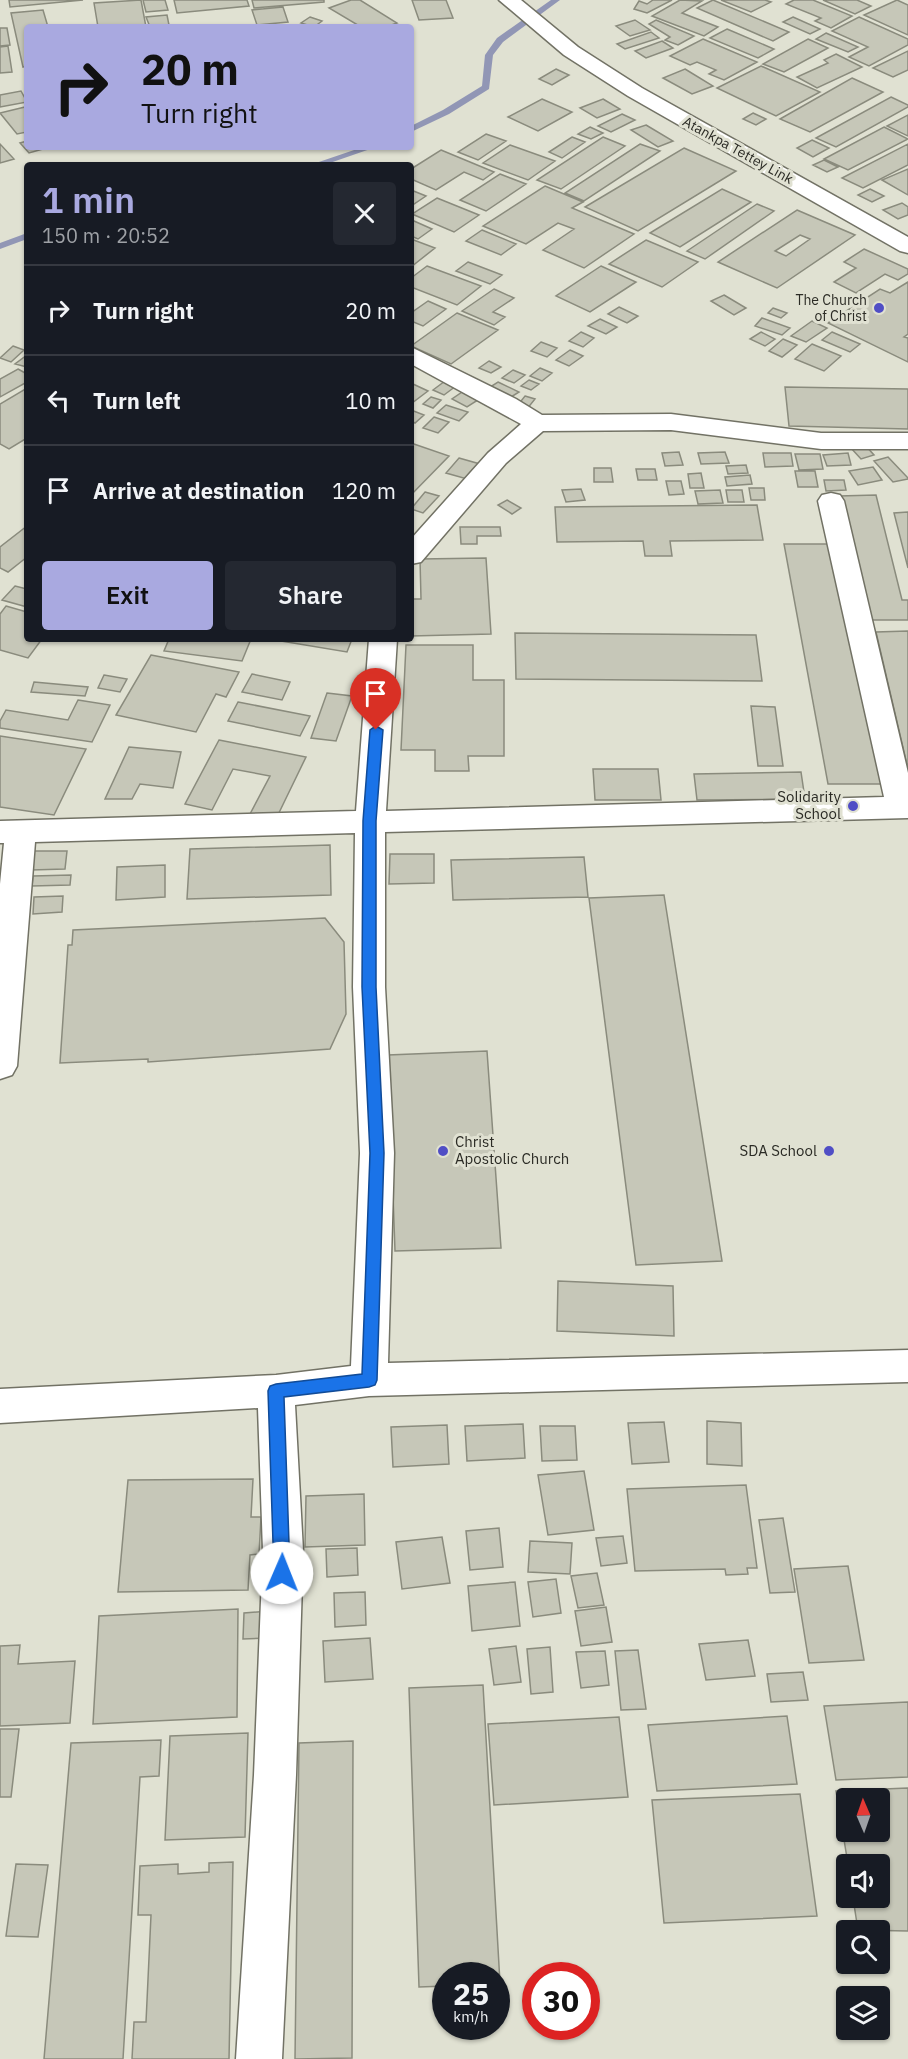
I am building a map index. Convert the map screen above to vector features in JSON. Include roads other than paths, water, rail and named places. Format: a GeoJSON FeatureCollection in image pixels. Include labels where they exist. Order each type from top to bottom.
{"type":"FeatureCollection","features":[{"type":"Feature","properties":{"kind":"street","name":"Atankpa Tettey Link"},"geometry":{"type":"LineString","coordinates":[[510,1],[571,51],[635,92],[908,246]]}},
{"type":"Feature","properties":{"kind":"street"},"geometry":{"type":"LineString","coordinates":[[414,356],[507,404],[537,423],[671,422],[821,441],[908,441]]}},
{"type":"Feature","properties":{"kind":"street"},"geometry":{"type":"LineString","coordinates":[[414,553],[497,458],[537,423]]}},
{"type":"Feature","properties":{"kind":"street"},"geometry":{"type":"LineString","coordinates":[[0,1066],[10,833],[905,807],[831,501]]}},
{"type":"Feature","properties":{"kind":"street"},"geometry":{"type":"LineString","coordinates":[[369,1380],[377,1153],[369,987],[370,821],[383,642]]}},
{"type":"Feature","properties":{"kind":"street"},"geometry":{"type":"LineString","coordinates":[[0,1406],[276,1391],[369,1380],[908,1366]]}},
{"type":"Feature","properties":{"kind":"street"},"geometry":{"type":"LineString","coordinates":[[259,2059],[275,1775],[283,1551],[276,1391]]}},
{"type":"Feature","properties":{"kind":"waterway"},"geometry":{"type":"LineString","coordinates":[[414,128],[446,112],[486,87],[489,55],[500,40],[556,0]]}},
{"type":"Feature","properties":{"kind":"waterway"},"geometry":{"type":"LineString","coordinates":[[324,162],[362,150]]}},
{"type":"Feature","properties":{"kind":"waterway"},"geometry":{"type":"LineString","coordinates":[[0,246],[24,237]]}},
{"type":"Feature","properties":{"kind":"place","name":"The Church of Christ"},"geometry":{"type":"Point","coordinates":[879,308]}},
{"type":"Feature","properties":{"kind":"place","name":"Solidarity School"},"geometry":{"type":"Point","coordinates":[853,806]}},
{"type":"Feature","properties":{"kind":"place","name":"Christ Apostolic Church"},"geometry":{"type":"Point","coordinates":[443,1151]}},
{"type":"Feature","properties":{"kind":"place","name":"SDA School"},"geometry":{"type":"Point","coordinates":[829,1151]}}]}
